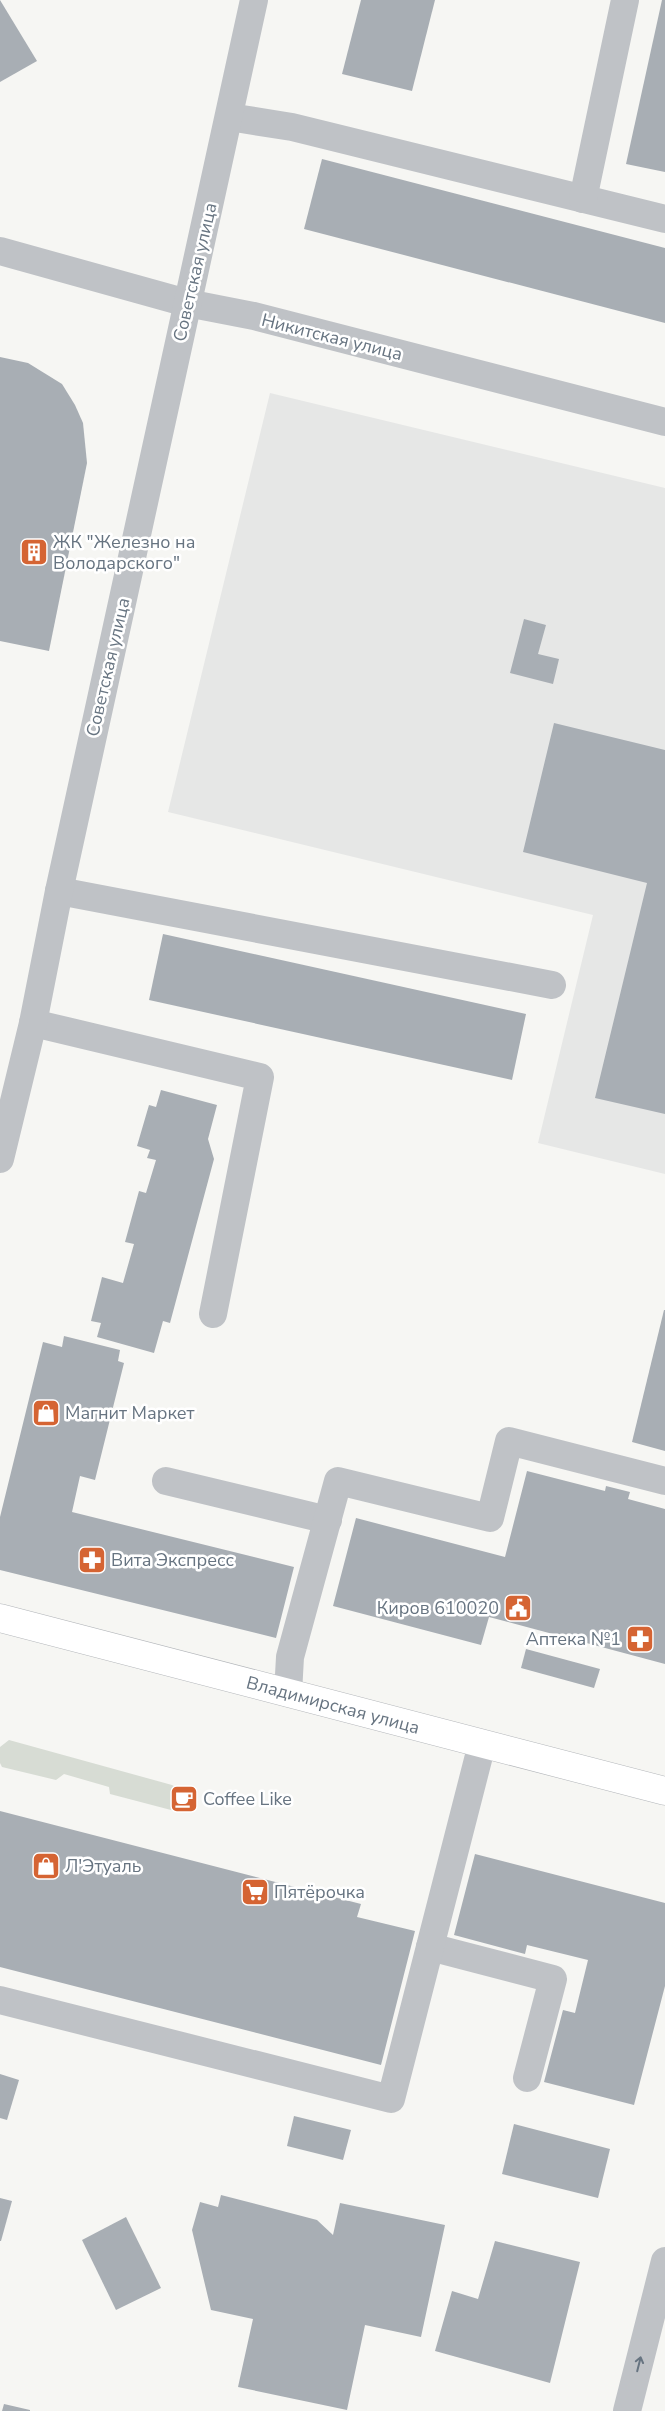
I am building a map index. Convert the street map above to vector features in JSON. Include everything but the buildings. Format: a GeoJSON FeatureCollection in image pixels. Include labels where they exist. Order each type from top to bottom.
{"type":"FeatureCollection","features":[{"type":"Feature","properties":{"kind":"main road","name":"Владимирская улица"},"geometry":{"type":"LineString","coordinates":[[0,1618],[665,1792]]}},
{"type":"Feature","properties":{"kind":"street","name":"Советская улица"},"geometry":{"type":"LineString","coordinates":[[0,1159],[33,1023],[59,891],[254,0]]}},
{"type":"Feature","properties":{"kind":"street"},"geometry":{"type":"LineString","coordinates":[[583,198],[625,0]]}},
{"type":"Feature","properties":{"kind":"street"},"geometry":{"type":"LineString","coordinates":[[229,117],[292,127],[665,219]]}},
{"type":"Feature","properties":{"kind":"street","name":"Никитская улица"},"geometry":{"type":"LineString","coordinates":[[0,251],[188,303],[254,316],[665,422]]}},
{"type":"Feature","properties":{"kind":"street"},"geometry":{"type":"LineString","coordinates":[[59,891],[552,985]]}},
{"type":"Feature","properties":{"kind":"street"},"geometry":{"type":"LineString","coordinates":[[33,1023],[260,1078],[213,1314]]}},
{"type":"Feature","properties":{"kind":"street"},"geometry":{"type":"LineString","coordinates":[[288,1693],[290,1657],[338,1481],[490,1518],[509,1441],[665,1481]]}},
{"type":"Feature","properties":{"kind":"street"},"geometry":{"type":"LineString","coordinates":[[166,1481],[328,1520]]}},
{"type":"Feature","properties":{"kind":"street"},"geometry":{"type":"LineString","coordinates":[[0,2000],[391,2099],[482,1744]]}},
{"type":"Feature","properties":{"kind":"street"},"geometry":{"type":"LineString","coordinates":[[430,1947],[553,1979],[527,2078]]}},
{"type":"Feature","properties":{"kind":"street"},"geometry":{"type":"LineString","coordinates":[[627,2411],[665,2261]]}},
{"type":"Feature","properties":{"kind":"shaded area"},"geometry":{"type":"Polygon","coordinates":[[[270,393],[665,488],[665,1174],[538,1143],[593,915],[168,812],[270,393]]]}},
{"type":"Feature","properties":{"kind":"shaded area"},"geometry":{"type":"Polygon","coordinates":[[[9,1740],[172,1785],[180,1790],[178,1805],[171,1810],[110,1794],[109,1787],[64,1774],[56,1780],[2,1767],[0,1763],[0,1747],[9,1740]]]}},
{"type":"Feature","properties":{"kind":"place","name":"ЖК \"Железно на Володарского\""},"geometry":{"type":"Point","coordinates":[34,552]}},
{"type":"Feature","properties":{"kind":"place","name":"Магнит Маркет"},"geometry":{"type":"Point","coordinates":[46,1413]}},
{"type":"Feature","properties":{"kind":"place","name":"Вита Экспресс"},"geometry":{"type":"Point","coordinates":[92,1560]}},
{"type":"Feature","properties":{"kind":"place","name":"Киров 610020"},"geometry":{"type":"Point","coordinates":[518,1608]}},
{"type":"Feature","properties":{"kind":"place","name":"Аптека №1"},"geometry":{"type":"Point","coordinates":[640,1639]}},
{"type":"Feature","properties":{"kind":"place","name":"Coffee Like"},"geometry":{"type":"Point","coordinates":[184,1799]}},
{"type":"Feature","properties":{"kind":"place","name":"Л'Этуаль"},"geometry":{"type":"Point","coordinates":[46,1866]}},
{"type":"Feature","properties":{"kind":"place","name":"Пятёрочка"},"geometry":{"type":"Point","coordinates":[255,1892]}}]}
